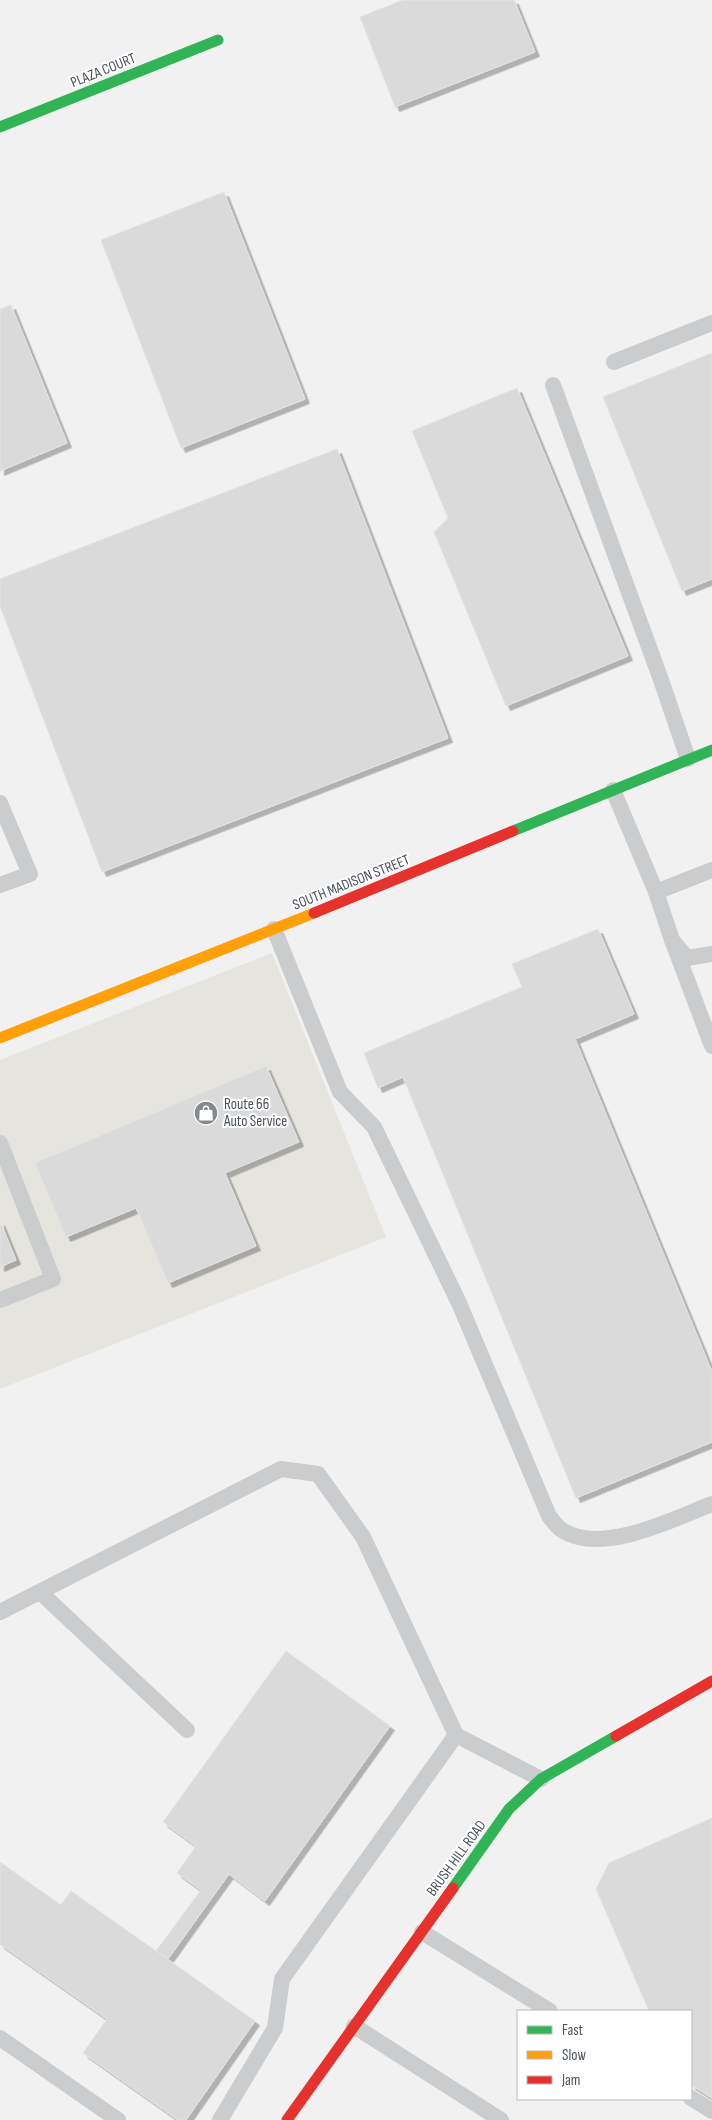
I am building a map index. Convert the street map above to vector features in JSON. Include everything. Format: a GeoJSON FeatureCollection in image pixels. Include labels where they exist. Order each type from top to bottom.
{"type":"FeatureCollection","features":[{"type":"Feature","properties":{"kind":"street","name":"PLAZA COURT"},"geometry":{"type":"LineString","coordinates":[[0,127],[218,40]]}},
{"type":"Feature","properties":{"kind":"street","name":"SOUTH MADISON STREET"},"geometry":{"type":"LineString","coordinates":[[0,1038],[274,929],[712,750]]}},
{"type":"Feature","properties":{"kind":"street","name":"BRUSH HILL ROAD"},"geometry":{"type":"LineString","coordinates":[[286,2120],[510,1809],[541,1779],[712,1681]]}},
{"type":"Feature","properties":{"kind":"lane"},"geometry":{"type":"LineString","coordinates":[[614,362],[712,324]]}},
{"type":"Feature","properties":{"kind":"lane"},"geometry":{"type":"LineString","coordinates":[[553,385],[660,677],[688,760]]}},
{"type":"Feature","properties":{"kind":"lane"},"geometry":{"type":"LineString","coordinates":[[613,790],[656,892],[712,1046]]}},
{"type":"Feature","properties":{"kind":"lane"},"geometry":{"type":"LineString","coordinates":[[0,803],[30,874],[0,885]]}},
{"type":"Feature","properties":{"kind":"lane"},"geometry":{"type":"LineString","coordinates":[[656,892],[712,870]]}},
{"type":"Feature","properties":{"kind":"lane"},"geometry":{"type":"LineString","coordinates":[[274,929],[340,1092],[374,1127],[459,1303],[549,1516],[562,1530],[583,1538],[600,1540],[643,1531],[712,1504]]}},
{"type":"Feature","properties":{"kind":"lane"},"geometry":{"type":"LineString","coordinates":[[672,940],[687,958],[712,954]]}},
{"type":"Feature","properties":{"kind":"lane"},"geometry":{"type":"LineString","coordinates":[[0,1143],[53,1279],[0,1300]]}},
{"type":"Feature","properties":{"kind":"lane"},"geometry":{"type":"LineString","coordinates":[[0,1612],[281,1469],[318,1474],[363,1537],[456,1735],[541,1779]]}},
{"type":"Feature","properties":{"kind":"lane"},"geometry":{"type":"LineString","coordinates":[[40,1592],[187,1730]]}},
{"type":"Feature","properties":{"kind":"lane"},"geometry":{"type":"LineString","coordinates":[[220,2120],[275,2028],[282,1979],[456,1735]]}},
{"type":"Feature","properties":{"kind":"lane"},"geometry":{"type":"LineString","coordinates":[[422,1932],[548,2010]]}},
{"type":"Feature","properties":{"kind":"lane"},"geometry":{"type":"LineString","coordinates":[[354,2026],[501,2120]]}},
{"type":"Feature","properties":{"kind":"lane"},"geometry":{"type":"LineString","coordinates":[[0,2038],[118,2120]]}},
{"type":"Feature","properties":{"kind":"lane"},"geometry":{"type":"LineString","coordinates":[[692,2099],[712,2111]]}},
{"type":"Feature","properties":{"kind":"shaded area"},"geometry":{"type":"Polygon","coordinates":[[[272,953],[386,1237],[0,1389],[0,1060],[272,953]]]}},
{"type":"Feature","properties":{"kind":"building"},"geometry":{"type":"Polygon","coordinates":[[[403,0],[514,0],[535,52],[395,107],[360,17],[403,0]]]}},
{"type":"Feature","properties":{"kind":"building"},"geometry":{"type":"Polygon","coordinates":[[[224,192],[305,399],[181,448],[101,240],[224,192]]]}},
{"type":"Feature","properties":{"kind":"building"},"geometry":{"type":"Polygon","coordinates":[[[11,305],[67,443],[0,471],[0,309],[11,305]]]}},
{"type":"Feature","properties":{"kind":"building"},"geometry":{"type":"Polygon","coordinates":[[[712,353],[712,579],[682,591],[603,397],[712,353]]]}},
{"type":"Feature","properties":{"kind":"building"},"geometry":{"type":"Polygon","coordinates":[[[517,388],[628,656],[506,706],[434,532],[448,518],[412,431],[517,388]]]}},
{"type":"Feature","properties":{"kind":"building"},"geometry":{"type":"Polygon","coordinates":[[[337,449],[448,738],[102,872],[0,606],[0,579],[337,449]]]}},
{"type":"Feature","properties":{"kind":"building"},"geometry":{"type":"Polygon","coordinates":[[[598,929],[634,1014],[575,1039],[712,1372],[712,1442],[576,1498],[403,1077],[378,1088],[364,1053],[522,987],[512,964],[598,929]]]}},
{"type":"Feature","properties":{"kind":"building"},"geometry":{"type":"Polygon","coordinates":[[[266,1066],[299,1142],[225,1173],[256,1246],[168,1283],[136,1208],[66,1237],[35,1163],[266,1066]]]}},
{"type":"Feature","properties":{"kind":"building"},"geometry":{"type":"Polygon","coordinates":[[[0,1221],[16,1260],[0,1267],[0,1221]]]}},
{"type":"Feature","properties":{"kind":"building"},"geometry":{"type":"Polygon","coordinates":[[[286,1651],[390,1726],[265,1901],[229,1874],[168,1959],[156,1951],[201,1890],[177,1873],[196,1846],[163,1822],[286,1651]]]}},
{"type":"Feature","properties":{"kind":"building"},"geometry":{"type":"Polygon","coordinates":[[[712,1818],[712,2098],[692,2086],[692,2010],[649,2010],[596,1889],[609,1863],[712,1818]]]}},
{"type":"Feature","properties":{"kind":"building"},"geometry":{"type":"Polygon","coordinates":[[[0,1862],[61,1905],[71,1891],[255,2021],[186,2120],[178,2120],[83,2053],[107,2019],[0,1944],[0,1862]]]}},
{"type":"Feature","properties":{"kind":"traffic: fast"},"geometry":{"type":"LineString","coordinates":[[0,127],[218,40]]}},
{"type":"Feature","properties":{"kind":"traffic: fast"},"geometry":{"type":"LineString","coordinates":[[513,831],[712,750]]}},
{"type":"Feature","properties":{"kind":"traffic: fast"},"geometry":{"type":"LineString","coordinates":[[453,1888],[509,1809],[541,1779],[616,1736]]}},
{"type":"Feature","properties":{"kind":"traffic: slow"},"geometry":{"type":"LineString","coordinates":[[0,1038],[314,913]]}},
{"type":"Feature","properties":{"kind":"traffic: jam"},"geometry":{"type":"LineString","coordinates":[[314,913],[513,831]]}},
{"type":"Feature","properties":{"kind":"traffic: jam"},"geometry":{"type":"LineString","coordinates":[[616,1736],[712,1681]]}},
{"type":"Feature","properties":{"kind":"traffic: jam"},"geometry":{"type":"LineString","coordinates":[[287,2120],[453,1888]]}},
{"type":"Feature","properties":{"kind":"place","name":"Route 66 Auto Service"},"geometry":{"type":"Point","coordinates":[206,1113]}}]}
